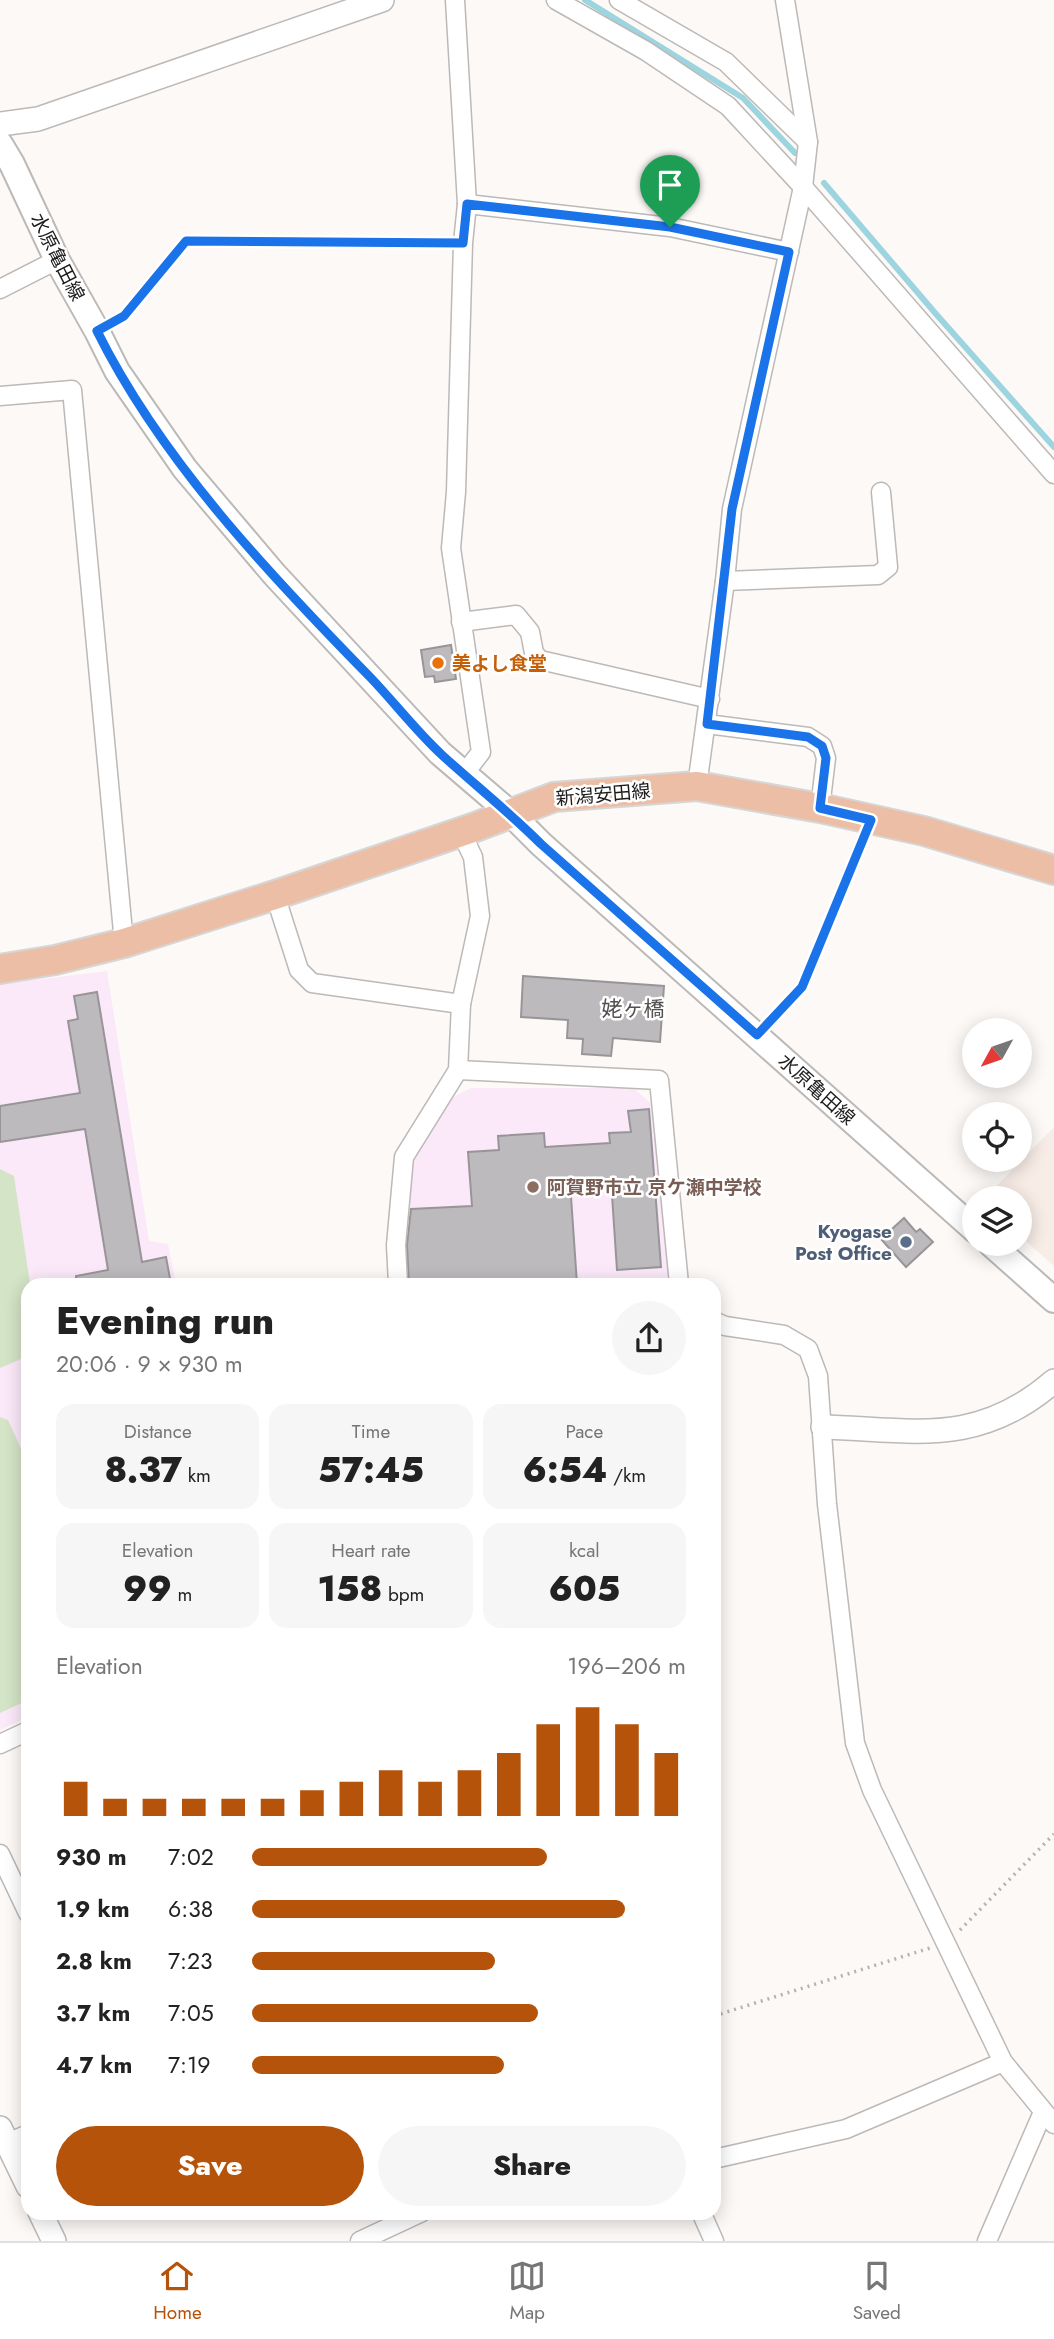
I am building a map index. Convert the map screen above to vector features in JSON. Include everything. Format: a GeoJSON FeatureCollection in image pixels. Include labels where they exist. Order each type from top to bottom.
{"type":"FeatureCollection","features":[{"type":"Feature","properties":{"kind":"main road","name":"水原亀田線"},"geometry":{"type":"LineString","coordinates":[[0,144],[57,260],[117,371],[185,469],[221,514],[329,635],[440,753],[962,1218]]}},
{"type":"Feature","properties":{"kind":"main road","name":"新潟安田線"},"geometry":{"type":"LineString","coordinates":[[0,969],[55,960],[124,943],[461,832],[554,797],[697,786],[820,808],[924,831],[1054,870]]}},
{"type":"Feature","properties":{"kind":"main road"},"geometry":{"type":"LineString","coordinates":[[1004,1256],[1054,1300]]}},
{"type":"Feature","properties":{"kind":"street"},"geometry":{"type":"LineString","coordinates":[[0,124],[38,119],[382,0]]}},
{"type":"Feature","properties":{"kind":"street"},"geometry":{"type":"LineString","coordinates":[[455,0],[467,204],[463,243],[456,492],[451,548],[481,752],[464,774]]}},
{"type":"Feature","properties":{"kind":"street"},"geometry":{"type":"LineString","coordinates":[[556,0],[646,51],[728,106],[803,187],[1054,474]]}},
{"type":"Feature","properties":{"kind":"street"},"geometry":{"type":"LineString","coordinates":[[620,0],[726,62],[808,142]]}},
{"type":"Feature","properties":{"kind":"street"},"geometry":{"type":"LineString","coordinates":[[697,786],[707,724],[732,509],[803,187],[808,142],[785,0]]}},
{"type":"Feature","properties":{"kind":"street"},"geometry":{"type":"LineString","coordinates":[[467,204],[670,227],[789,252]]}},
{"type":"Feature","properties":{"kind":"street"},"geometry":{"type":"LineString","coordinates":[[0,289],[57,260]]}},
{"type":"Feature","properties":{"kind":"street"},"geometry":{"type":"LineString","coordinates":[[0,396],[72,390],[124,943]]}},
{"type":"Feature","properties":{"kind":"street"},"geometry":{"type":"LineString","coordinates":[[725,581],[878,575],[887,567],[880,492]]}},
{"type":"Feature","properties":{"kind":"street"},"geometry":{"type":"LineString","coordinates":[[461,622],[516,615],[530,632],[534,653],[540,660],[710,699]]}},
{"type":"Feature","properties":{"kind":"street"},"geometry":{"type":"LineString","coordinates":[[707,724],[808,737],[822,746],[826,758],[820,808]]}},
{"type":"Feature","properties":{"kind":"street"},"geometry":{"type":"LineString","coordinates":[[398,1278],[396,1245],[404,1157],[458,1070],[461,1004],[480,916],[473,857],[461,832]]}},
{"type":"Feature","properties":{"kind":"street"},"geometry":{"type":"LineString","coordinates":[[275,895],[299,970],[312,983],[461,1004]]}},
{"type":"Feature","properties":{"kind":"street"},"geometry":{"type":"LineString","coordinates":[[458,1070],[659,1080],[677,1278]]}},
{"type":"Feature","properties":{"kind":"street"},"geometry":{"type":"LineString","coordinates":[[721,1324],[784,1335],[808,1349],[818,1376],[827,1504],[855,1743],[872,1790],[1003,2062],[1048,2118],[987,2241]]}},
{"type":"Feature","properties":{"kind":"street"},"geometry":{"type":"LineString","coordinates":[[823,1427],[958,1430],[986,1423],[1012,1412],[1054,1381]]}},
{"type":"Feature","properties":{"kind":"street"},"geometry":{"type":"LineString","coordinates":[[0,1744],[21,1734]]}},
{"type":"Feature","properties":{"kind":"street"},"geometry":{"type":"LineString","coordinates":[[0,1854],[20,1876]]}},
{"type":"Feature","properties":{"kind":"street"},"geometry":{"type":"LineString","coordinates":[[721,2157],[846,2129],[1003,2062]]}},
{"type":"Feature","properties":{"kind":"street"},"geometry":{"type":"LineString","coordinates":[[12,2135],[21,2164]]}},
{"type":"Feature","properties":{"kind":"street"},"geometry":{"type":"LineString","coordinates":[[44,2220],[54,2241]]}},
{"type":"Feature","properties":{"kind":"street"},"geometry":{"type":"LineString","coordinates":[[360,2241],[405,2220]]}},
{"type":"Feature","properties":{"kind":"street"},"geometry":{"type":"LineString","coordinates":[[705,2220],[714,2241]]}},
{"type":"Feature","properties":{"kind":"lane"},"geometry":{"type":"LineString","coordinates":[[757,1035],[802,987],[871,820]]}},
{"type":"Feature","properties":{"kind":"path"},"geometry":{"type":"LineString","coordinates":[[97,331],[124,316],[186,241],[463,243]]}},
{"type":"Feature","properties":{"kind":"path"},"geometry":{"type":"LineString","coordinates":[[721,2014],[947,1943],[1054,1834]]}},
{"type":"Feature","properties":{"kind":"shaded area"},"geometry":{"type":"Polygon","coordinates":[[[107,971],[149,1241],[168,1244],[175,1278],[21,1278],[21,1720],[0,1730],[0,984],[107,971]]]}},
{"type":"Feature","properties":{"kind":"shaded area","name":"阿賀野市立 京ケ瀬中学校"},"geometry":{"type":"Polygon","coordinates":[[[471,1088],[633,1088],[653,1105],[668,1278],[406,1278],[401,1224],[410,1150],[440,1104],[471,1088]]]}},
{"type":"Feature","properties":{"kind":"shaded area"},"geometry":{"type":"Polygon","coordinates":[[[1054,1127],[1054,1266],[1032,1247],[1032,1186],[997,1186],[1010,1172],[1032,1172],[1032,1150],[1054,1127]]]}},
{"type":"Feature","properties":{"kind":"green space"},"geometry":{"type":"Polygon","coordinates":[[[0,1169],[14,1176],[29,1278],[21,1278],[21,1359],[0,1368],[0,1169]]]}},
{"type":"Feature","properties":{"kind":"green space"},"geometry":{"type":"Polygon","coordinates":[[[0,1417],[8,1420],[21,1449],[21,1703],[0,1713],[0,1417]]]}},
{"type":"Feature","properties":{"kind":"building","name":"美よし食堂"},"geometry":{"type":"Polygon","coordinates":[[[451,645],[456,679],[435,682],[434,676],[425,677],[421,650],[451,645]]]}},
{"type":"Feature","properties":{"kind":"building"},"geometry":{"type":"Polygon","coordinates":[[[523,976],[664,986],[660,1042],[613,1038],[611,1056],[582,1054],[583,1039],[567,1038],[568,1020],[521,1017],[523,976]]]}},
{"type":"Feature","properties":{"kind":"building"},"geometry":{"type":"Polygon","coordinates":[[[97,992],[142,1262],[166,1257],[170,1278],[76,1278],[108,1270],[85,1129],[0,1142],[0,1106],[80,1093],[68,1021],[78,1019],[74,996],[97,992]]]}},
{"type":"Feature","properties":{"kind":"building"},"geometry":{"type":"Polygon","coordinates":[[[649,1109],[661,1267],[617,1270],[611,1180],[570,1182],[577,1278],[409,1278],[407,1245],[411,1209],[472,1206],[468,1152],[499,1150],[498,1136],[544,1133],[545,1147],[610,1143],[609,1133],[631,1132],[628,1111],[649,1109]]]}},
{"type":"Feature","properties":{"kind":"building"},"geometry":{"type":"Polygon","coordinates":[[[904,1218],[916,1232],[920,1229],[933,1242],[906,1267],[881,1239],[904,1218]]]}},
{"type":"Feature","properties":{"kind":"waterway"},"geometry":{"type":"LineString","coordinates":[[585,0],[743,98],[795,153]]}},
{"type":"Feature","properties":{"kind":"waterway"},"geometry":{"type":"LineString","coordinates":[[824,183],[1054,447]]}},
{"type":"Feature","properties":{"kind":"place","name":"美よし食堂"},"geometry":{"type":"Point","coordinates":[438,663]}},
{"type":"Feature","properties":{"kind":"place","name":"阿賀野市立 京ケ瀬中学校"},"geometry":{"type":"Point","coordinates":[533,1187]}},
{"type":"Feature","properties":{"kind":"place","name":"Kyogase Post Office"},"geometry":{"type":"Point","coordinates":[906,1242]}},
{"type":"Feature","properties":{"kind":"district","name":"姥ヶ橋"},"geometry":{"type":"Point","coordinates":[633,1009]}},
{"type":"Feature","properties":{"kind":"route"},"geometry":{"type":"LineString","coordinates":[[467,204],[670,227],[789,252],[732,509],[707,724],[808,737],[822,746],[826,758],[820,808],[871,820],[802,987],[757,1035],[440,753],[329,635],[221,514],[185,469],[117,371],[97,331],[124,316],[186,241],[463,243],[467,204]]}}]}
